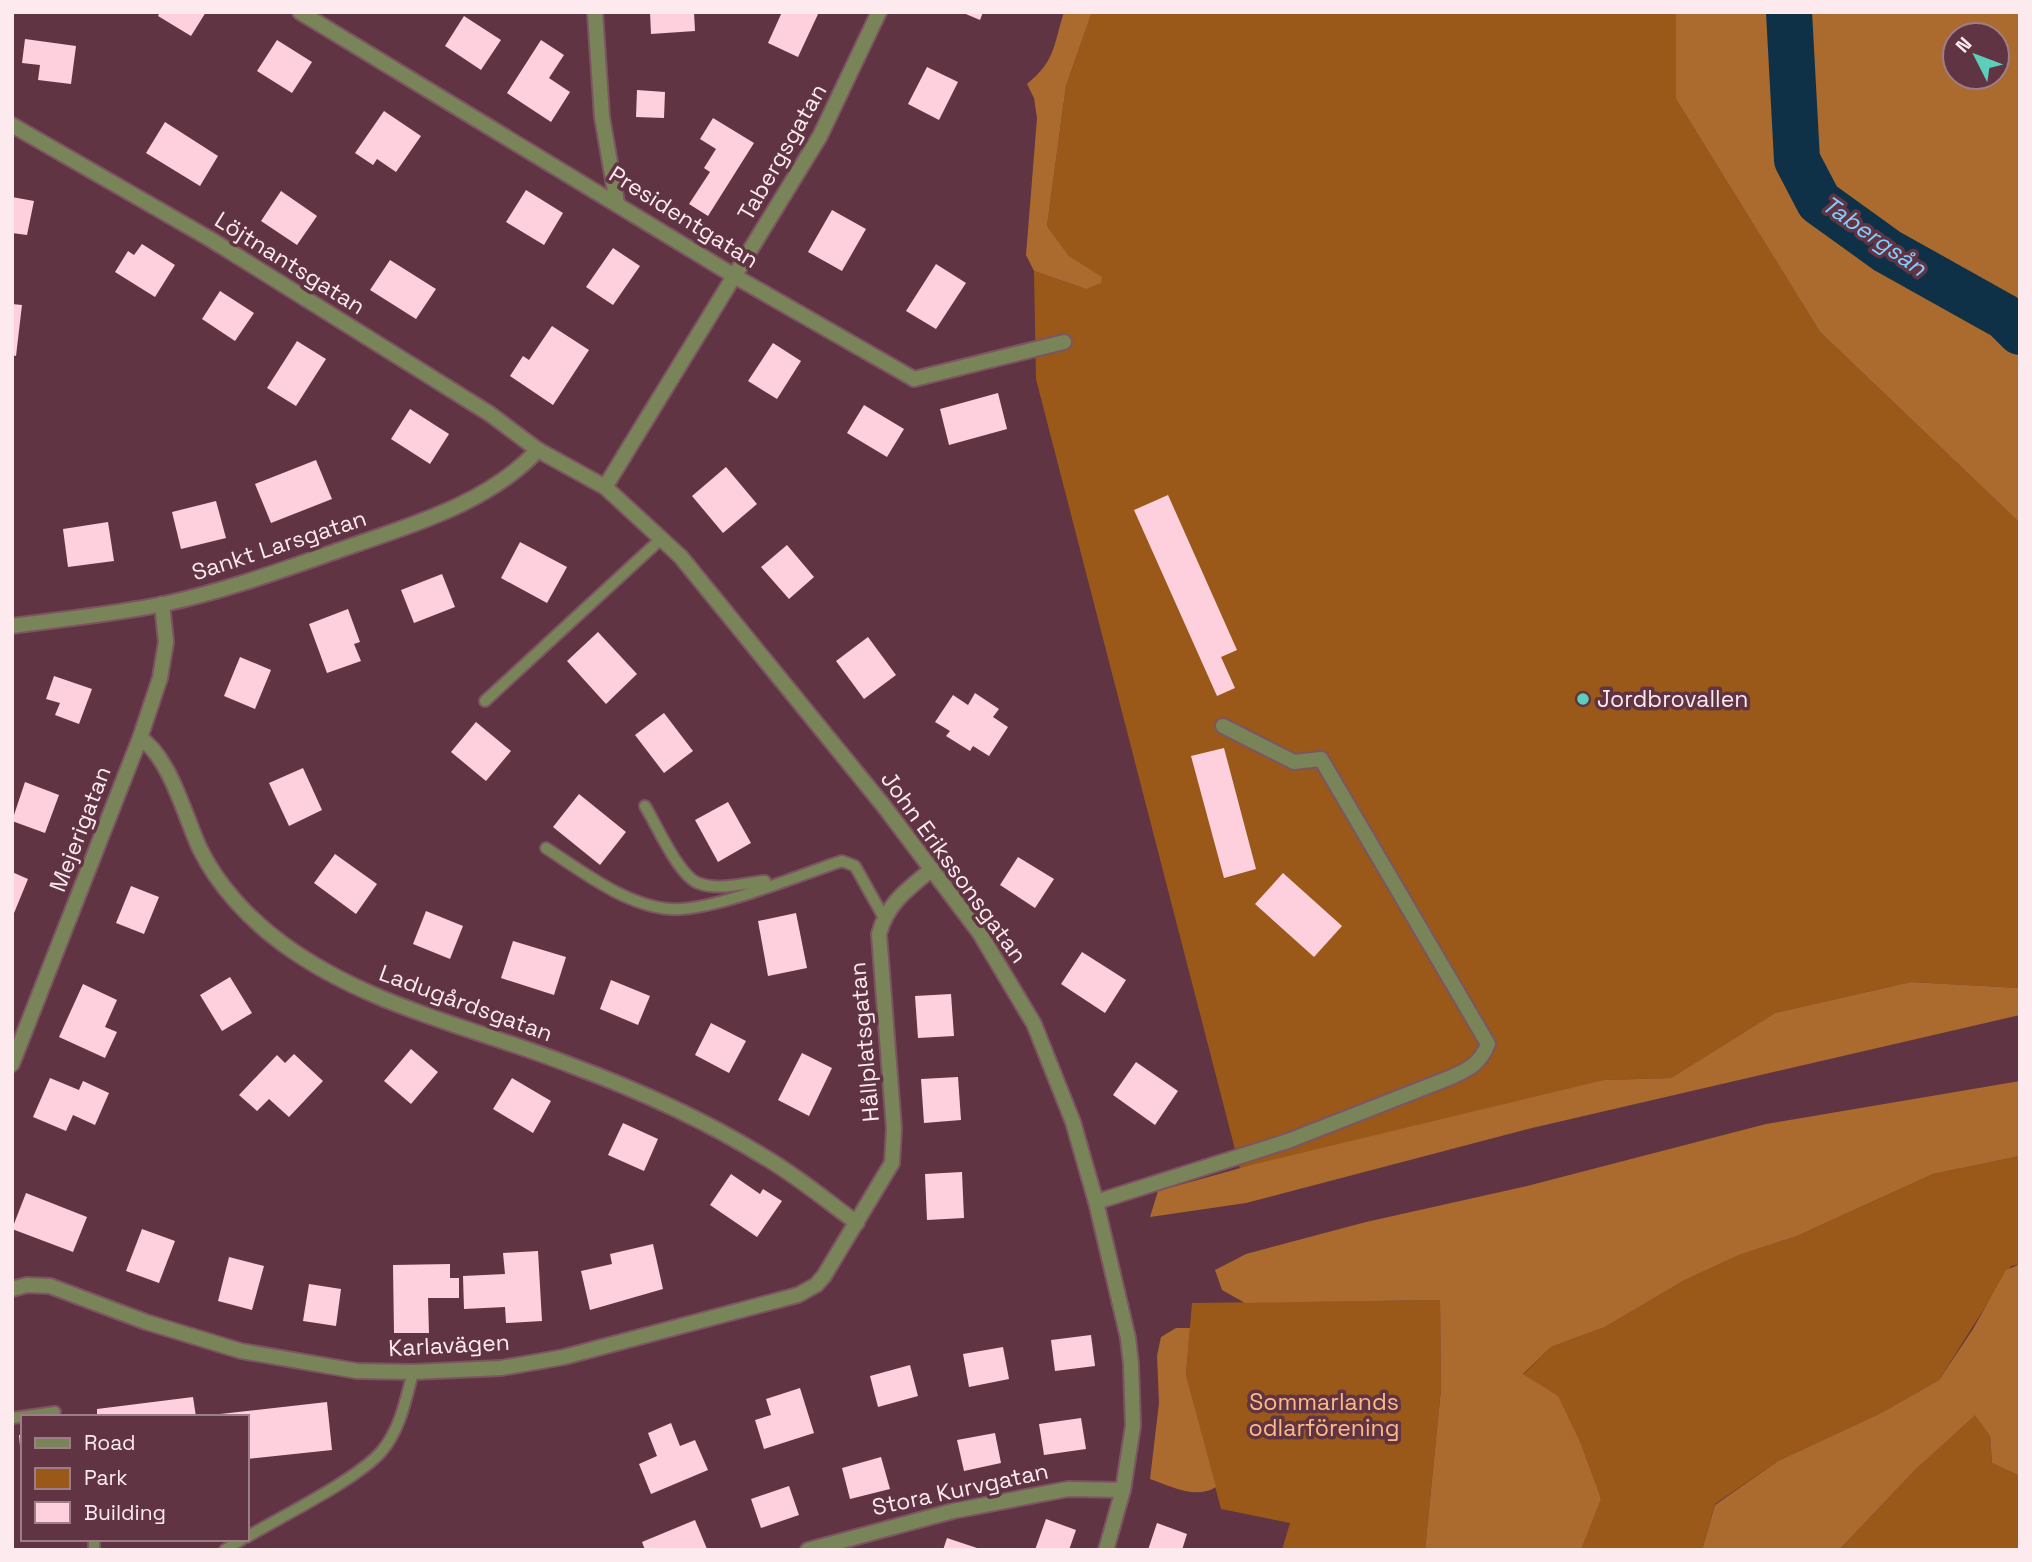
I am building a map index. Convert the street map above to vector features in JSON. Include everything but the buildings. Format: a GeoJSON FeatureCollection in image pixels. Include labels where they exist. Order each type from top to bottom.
{"type":"FeatureCollection","features":[{"type":"Feature","properties":{"kind":"street","name":"Presidentgatan"},"geometry":{"type":"LineString","coordinates":[[300,12],[736,277],[914,379],[1064,342]]}},
{"type":"Feature","properties":{"kind":"street"},"geometry":{"type":"LineString","coordinates":[[595,12],[602,117],[617,203]]}},
{"type":"Feature","properties":{"kind":"street","name":"Tabergsgatan"},"geometry":{"type":"LineString","coordinates":[[605,486],[736,277],[820,136],[879,12]]}},
{"type":"Feature","properties":{"kind":"street","name":"Löjtnantsgatan"},"geometry":{"type":"LineString","coordinates":[[12,125],[210,239],[490,414],[538,450]]}},
{"type":"Feature","properties":{"kind":"street","name":"John Erikssonsgatan"},"geometry":{"type":"LineString","coordinates":[[538,450],[605,486],[662,538],[715,597],[932,869],[979,932],[1034,1024],[1068,1104],[1097,1202],[1128,1338],[1133,1426],[1123,1490],[1106,1550]]}},
{"type":"Feature","properties":{"kind":"street","name":"Sankt Larsgatan"},"geometry":{"type":"LineString","coordinates":[[12,626],[162,604],[221,590],[408,527],[472,500],[516,473],[538,450]]}},
{"type":"Feature","properties":{"kind":"street","name":"Mejerigatan"},"geometry":{"type":"LineString","coordinates":[[12,1064],[140,738],[160,678],[166,642],[162,604]]}},
{"type":"Feature","properties":{"kind":"street"},"geometry":{"type":"LineString","coordinates":[[1097,1202],[1288,1141],[1449,1078],[1473,1067],[1488,1044],[1321,759],[1294,762],[1223,726]]}},
{"type":"Feature","properties":{"kind":"street","name":"Ladugårdsgatan"},"geometry":{"type":"LineString","coordinates":[[140,738],[166,771],[201,851],[226,889],[253,919],[284,944],[392,1005],[569,1064],[669,1105],[769,1159],[857,1223]]}},
{"type":"Feature","properties":{"kind":"street"},"geometry":{"type":"LineString","coordinates":[[883,916],[893,902],[932,869]]}},
{"type":"Feature","properties":{"kind":"street","name":"Hållplatsgatan"},"geometry":{"type":"LineString","coordinates":[[857,1223],[892,1163],[894,1143],[879,934],[883,916]]}},
{"type":"Feature","properties":{"kind":"street","name":"Karlavägen"},"geometry":{"type":"LineString","coordinates":[[12,1289],[27,1285],[50,1286],[146,1322],[241,1351],[357,1371],[413,1372],[501,1368],[564,1357],[798,1295],[816,1285],[824,1276],[857,1223]]}},
{"type":"Feature","properties":{"kind":"street","name":"Stora Kurvgatan"},"geometry":{"type":"LineString","coordinates":[[810,1550],[966,1508],[1068,1489],[1123,1490]]}},
{"type":"Feature","properties":{"kind":"lane"},"geometry":{"type":"LineString","coordinates":[[485,701],[662,538]]}},
{"type":"Feature","properties":{"kind":"lane"},"geometry":{"type":"LineString","coordinates":[[645,806],[682,869],[697,883],[716,886],[785,879]]}},
{"type":"Feature","properties":{"kind":"lane"},"geometry":{"type":"LineString","coordinates":[[547,848],[601,885],[670,909],[708,904],[842,861],[855,866],[883,916]]}},
{"type":"Feature","properties":{"kind":"lane"},"geometry":{"type":"LineString","coordinates":[[248,1536],[363,1467],[382,1451],[399,1422],[413,1372]]}},
{"type":"Feature","properties":{"kind":"lane"},"geometry":{"type":"LineString","coordinates":[[34,1415],[55,1412]]}},
{"type":"Feature","properties":{"kind":"green space","name":"Jordbrovallen"},"geometry":{"type":"Polygon","coordinates":[[[1092,12],[1676,12],[1676,99],[1820,332],[2020,523],[2020,988],[1911,982],[1775,1013],[1671,1078],[1604,1080],[1246,1192],[1036,379],[1034,271],[1086,289],[1069,256],[1047,226],[1066,86],[1092,12]]]}},
{"type":"Feature","properties":{"kind":"green space"},"geometry":{"type":"Polygon","coordinates":[[[2020,1156],[2020,1264],[2011,1266],[1939,1380],[1881,1413],[1778,1461],[1715,1504],[1702,1550],[1581,1550],[1601,1498],[1523,1375],[1551,1347],[1605,1327],[1683,1281],[1739,1255],[1797,1236],[1933,1174],[2020,1156]]]}},
{"type":"Feature","properties":{"kind":"green space","name":"Sommarlands odlarförening"},"geometry":{"type":"Polygon","coordinates":[[[1440,1300],[1441,1389],[1425,1550],[1282,1550],[1290,1523],[1221,1509],[1186,1375],[1192,1303],[1440,1300]]]}},
{"type":"Feature","properties":{"kind":"green space"},"geometry":{"type":"Polygon","coordinates":[[[1975,1414],[1990,1436],[1992,1463],[2020,1476],[2020,1550],[1839,1550],[1916,1469],[1975,1414]]]}},
{"type":"Feature","properties":{"kind":"shaded area"},"geometry":{"type":"Polygon","coordinates":[[[1064,12],[1092,12],[1066,86],[1047,226],[1069,256],[1102,277],[1101,283],[1086,289],[1034,271],[1026,255],[1037,118],[1034,98],[1027,84],[1049,60],[1064,12]]]}},
{"type":"Feature","properties":{"kind":"shaded area"},"geometry":{"type":"Polygon","coordinates":[[[1676,12],[2020,12],[2020,523],[1820,332],[1676,99],[1676,12]]]}},
{"type":"Feature","properties":{"kind":"shaded area"},"geometry":{"type":"Polygon","coordinates":[[[1911,982],[2020,988],[2020,1015],[1532,1128],[1246,1203],[1150,1217],[1158,1191],[1255,1164],[1604,1080],[1671,1078],[1775,1013],[1911,982]]]}},
{"type":"Feature","properties":{"kind":"shaded area"},"geometry":{"type":"Polygon","coordinates":[[[2020,1081],[2020,1156],[1933,1174],[1797,1236],[1739,1255],[1683,1281],[1605,1327],[1551,1347],[1523,1374],[1558,1396],[1580,1442],[1601,1499],[1581,1550],[1425,1550],[1441,1389],[1440,1300],[1245,1303],[1222,1290],[1215,1270],[1246,1254],[1366,1222],[1527,1186],[1766,1124],[2020,1081]]]}},
{"type":"Feature","properties":{"kind":"shaded area"},"geometry":{"type":"Polygon","coordinates":[[[2020,1264],[2020,1476],[1992,1463],[1990,1436],[1975,1415],[1916,1469],[1839,1550],[1702,1550],[1715,1505],[1778,1461],[1881,1413],[1939,1380],[1973,1329],[2006,1270],[2020,1264]]]}},
{"type":"Feature","properties":{"kind":"shaded area"},"geometry":{"type":"Polygon","coordinates":[[[1176,1328],[1190,1328],[1186,1375],[1216,1487],[1208,1491],[1192,1492],[1150,1479],[1159,1403],[1157,1356],[1161,1337],[1176,1328]]]}},
{"type":"Feature","properties":{"kind":"waterway","name":"Tabergsån"},"geometry":{"type":"LineString","coordinates":[[1789,12],[1797,160],[1819,202],[1887,251],[2005,317],[2020,332]]}},
{"type":"Feature","properties":{"kind":"place","name":"Jordbrovallen"},"geometry":{"type":"Point","coordinates":[1583,699]}}]}
